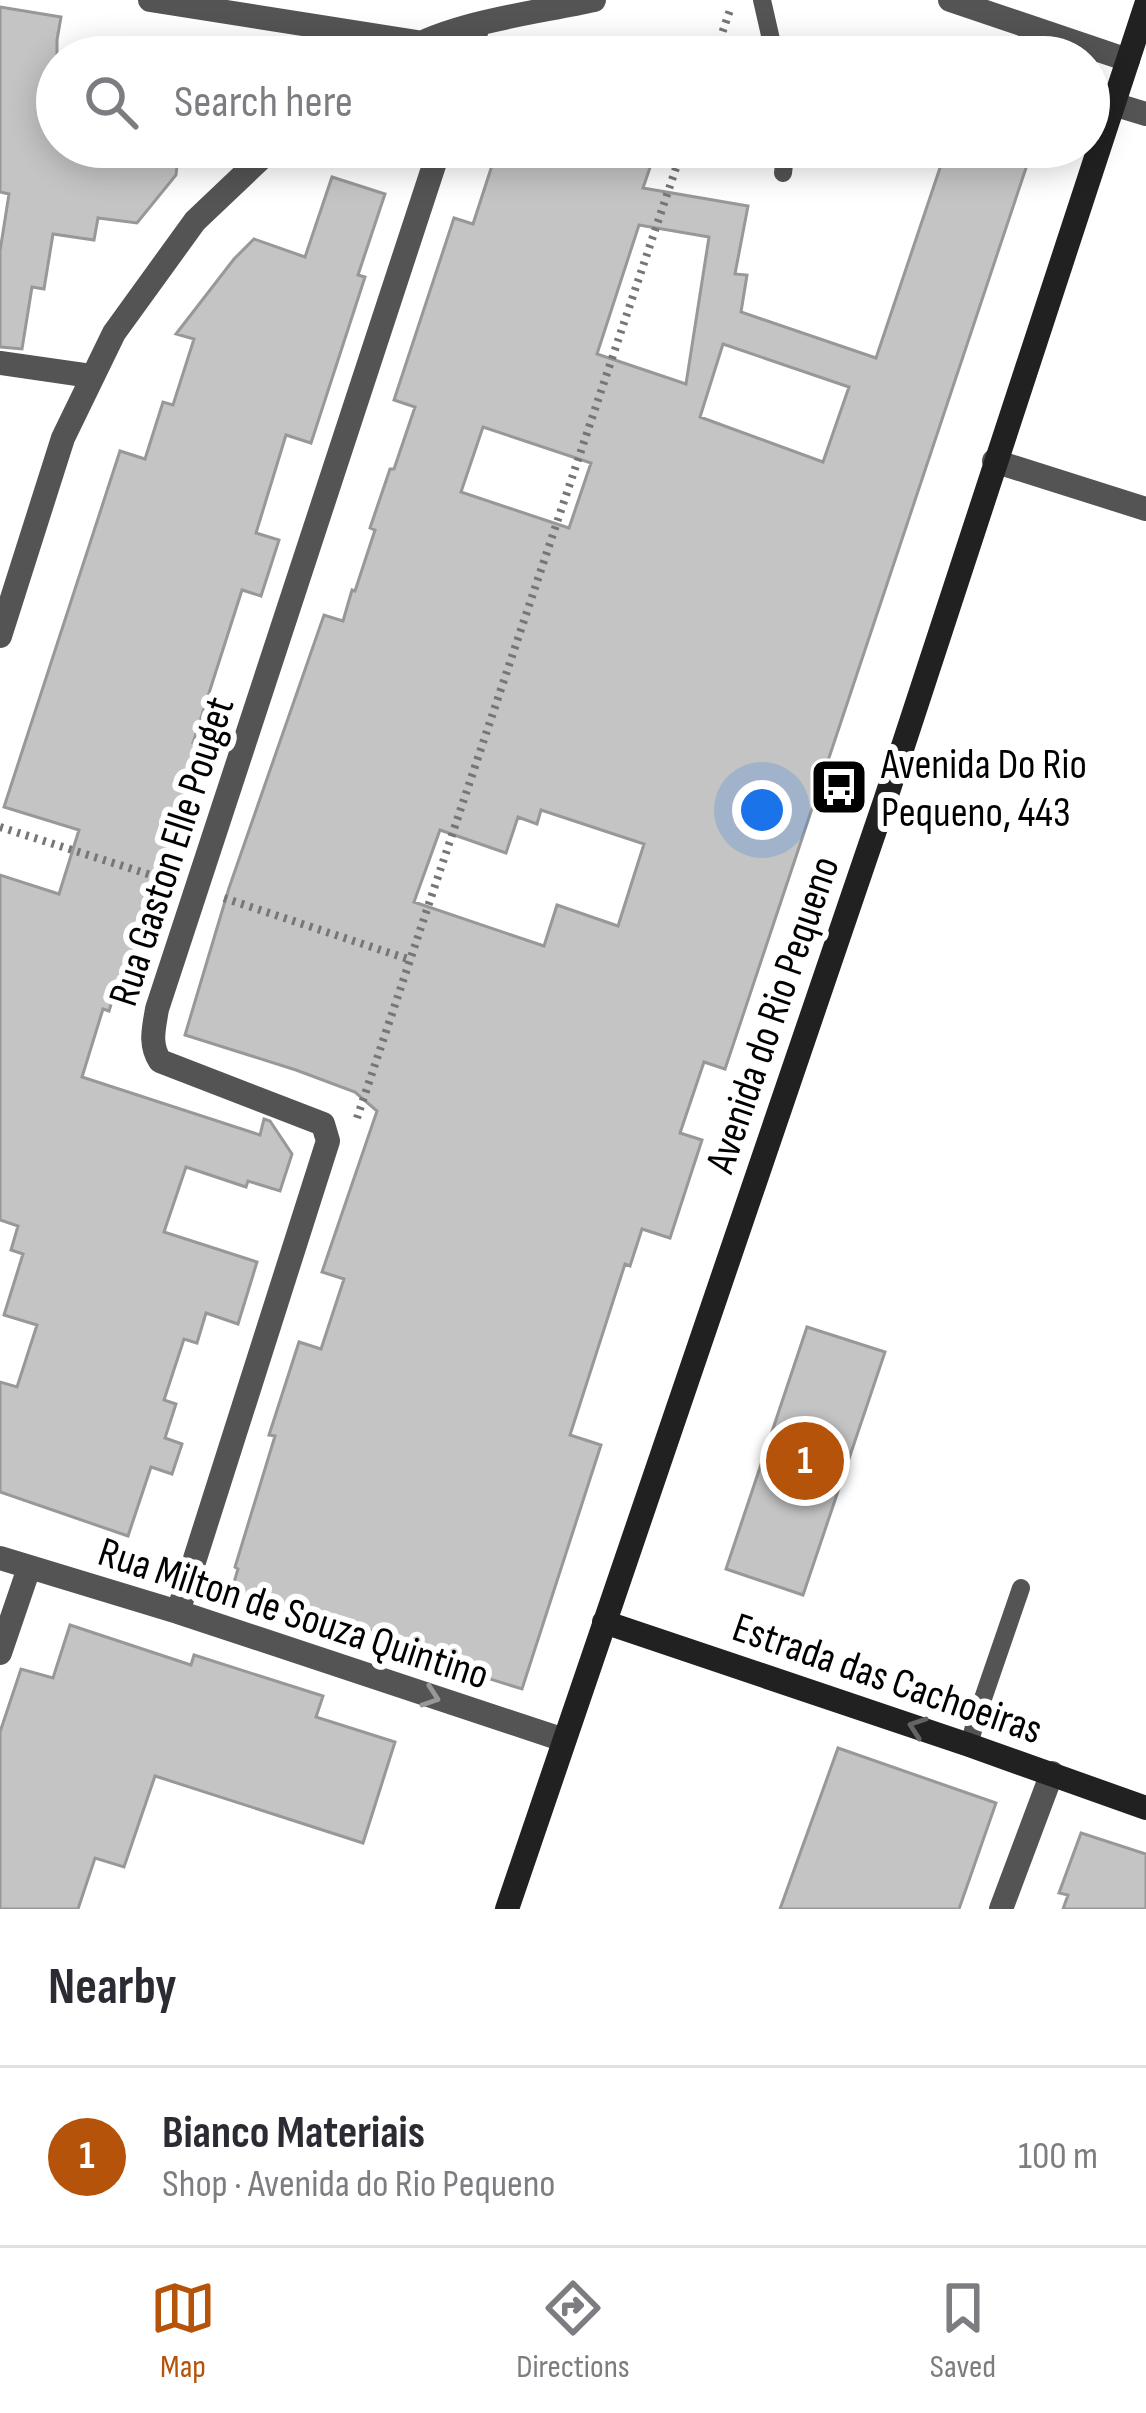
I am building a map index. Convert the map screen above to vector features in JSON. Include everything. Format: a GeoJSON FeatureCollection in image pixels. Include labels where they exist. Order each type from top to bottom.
{"type":"FeatureCollection","features":[{"type":"Feature","properties":{"kind":"main road","name":"Avenida do Rio Pequeno"},"geometry":{"type":"LineString","coordinates":[[1110,113],[1146,5]]}},
{"type":"Feature","properties":{"kind":"main road","name":"Avenida do Rio Pequeno"},"geometry":{"type":"LineString","coordinates":[[507,1909],[885,801],[1092,168]]}},
{"type":"Feature","properties":{"kind":"main road","name":"Estrada das Cachoeiras"},"geometry":{"type":"LineString","coordinates":[[604,1622],[1146,1808]]}},
{"type":"Feature","properties":{"kind":"street"},"geometry":{"type":"LineString","coordinates":[[150,0],[374,36]]}},
{"type":"Feature","properties":{"kind":"street"},"geometry":{"type":"LineString","coordinates":[[442,36],[594,0]]}},
{"type":"Feature","properties":{"kind":"street"},"geometry":{"type":"LineString","coordinates":[[950,0],[1057,36]]}},
{"type":"Feature","properties":{"kind":"street"},"geometry":{"type":"LineString","coordinates":[[475,36],[478,26]]}},
{"type":"Feature","properties":{"kind":"street"},"geometry":{"type":"LineString","coordinates":[[1110,54],[1128,60]]}},
{"type":"Feature","properties":{"kind":"street"},"geometry":{"type":"LineString","coordinates":[[1113,104],[1146,114]]}},
{"type":"Feature","properties":{"kind":"street"},"geometry":{"type":"LineString","coordinates":[[0,636],[63,438],[114,333],[195,221],[251,168]]}},
{"type":"Feature","properties":{"kind":"street","name":"Rua Gaston Elle Pouget"},"geometry":{"type":"LineString","coordinates":[[328,1141],[323,1124],[160,1061],[153,1050],[157,1009],[433,168]]}},
{"type":"Feature","properties":{"kind":"street"},"geometry":{"type":"LineString","coordinates":[[0,363],[92,376]]}},
{"type":"Feature","properties":{"kind":"street"},"geometry":{"type":"LineString","coordinates":[[994,460],[1146,509]]}},
{"type":"Feature","properties":{"kind":"street"},"geometry":{"type":"LineString","coordinates":[[178,1612],[328,1141]]}},
{"type":"Feature","properties":{"kind":"street","name":"Rua Milton de Souza Quintino"},"geometry":{"type":"LineString","coordinates":[[0,1558],[564,1740]]}},
{"type":"Feature","properties":{"kind":"street"},"geometry":{"type":"LineString","coordinates":[[0,1653],[29,1568]]}},
{"type":"Feature","properties":{"kind":"street"},"geometry":{"type":"LineString","coordinates":[[1001,1909],[1052,1773]]}},
{"type":"Feature","properties":{"kind":"lane"},"geometry":{"type":"LineString","coordinates":[[762,0],[770,36]]}},
{"type":"Feature","properties":{"kind":"lane"},"geometry":{"type":"LineString","coordinates":[[783,173],[784,168]]}},
{"type":"Feature","properties":{"kind":"lane"},"geometry":{"type":"LineString","coordinates":[[969,1745],[1022,1588]]}},
{"type":"Feature","properties":{"kind":"path"},"geometry":{"type":"LineString","coordinates":[[721,36],[734,0]]}},
{"type":"Feature","properties":{"kind":"path"},"geometry":{"type":"LineString","coordinates":[[328,1141],[350,1132],[356,1119],[676,168]]}},
{"type":"Feature","properties":{"kind":"path"},"geometry":{"type":"LineString","coordinates":[[0,827],[408,959]]}},
{"type":"Feature","properties":{"kind":"building"},"geometry":{"type":"Polygon","coordinates":[[[0,7],[61,17],[58,36],[36,36],[36,168],[177,168],[176,175],[137,223],[98,218],[94,240],[53,234],[44,289],[32,287],[22,349],[0,347],[0,251],[9,194],[0,192],[0,7]]]}},
{"type":"Feature","properties":{"kind":"building"},"geometry":{"type":"Polygon","coordinates":[[[491,168],[650,168],[643,188],[748,206],[735,274],[747,275],[741,312],[876,358],[940,168],[1026,168],[725,1069],[704,1062],[680,1133],[702,1140],[670,1238],[642,1229],[630,1266],[625,1264],[570,1435],[601,1445],[522,1689],[442,1664],[445,1655],[372,1631],[369,1640],[230,1596],[275,1436],[269,1435],[299,1342],[321,1349],[344,1279],[322,1272],[377,1111],[355,1092],[185,1035],[229,888],[324,615],[343,621],[355,591],[375,530],[370,528],[415,407],[394,400],[454,218],[473,224],[491,168]],[[639,225],[597,354],[686,384],[709,237],[639,225]],[[723,344],[700,417],[823,462],[849,387],[723,344]],[[483,427],[461,492],[569,528],[591,463],[483,427]],[[541,810],[537,824],[518,817],[506,853],[440,830],[414,902],[544,946],[557,905],[618,926],[644,844],[541,810]]]}},
{"type":"Feature","properties":{"kind":"building"},"geometry":{"type":"Polygon","coordinates":[[[332,177],[385,194],[358,275],[365,277],[311,443],[286,435],[256,533],[279,540],[261,596],[242,590],[193,743],[210,748],[170,870],[159,866],[124,976],[120,975],[109,1011],[103,1009],[82,1077],[260,1135],[264,1119],[270,1121],[292,1154],[280,1191],[248,1181],[246,1187],[186,1167],[164,1232],[257,1262],[238,1324],[206,1313],[197,1343],[184,1339],[164,1400],[176,1404],[165,1438],[182,1444],[172,1474],[151,1467],[128,1536],[0,1492],[0,1382],[17,1387],[37,1325],[4,1315],[23,1254],[11,1250],[18,1226],[0,1220],[0,875],[59,894],[79,830],[4,807],[120,451],[145,459],[163,402],[173,405],[194,339],[176,334],[254,239],[305,257],[332,177]]]}},
{"type":"Feature","properties":{"kind":"building"},"geometry":{"type":"Polygon","coordinates":[[[807,1327],[885,1352],[803,1595],[726,1569],[807,1327]]]}},
{"type":"Feature","properties":{"kind":"building"},"geometry":{"type":"Polygon","coordinates":[[[70,1625],[191,1665],[194,1655],[323,1696],[316,1717],[395,1742],[363,1843],[155,1776],[124,1867],[95,1858],[78,1909],[0,1909],[0,1732],[21,1669],[53,1678],[70,1625]]]}},
{"type":"Feature","properties":{"kind":"building"},"geometry":{"type":"Polygon","coordinates":[[[838,1748],[996,1803],[959,1909],[780,1909],[838,1748]]]}},
{"type":"Feature","properties":{"kind":"building"},"geometry":{"type":"Polygon","coordinates":[[[1081,1833],[1146,1854],[1146,1909],[1063,1909],[1068,1895],[1059,1893],[1081,1833]]]}},
{"type":"Feature","properties":{"kind":"place","name":"Avenida Do Rio Pequeno, 443"},"geometry":{"type":"Point","coordinates":[839,787]}},
{"type":"Feature","properties":{"kind":"place","name":"Bianco Materiais"},"geometry":{"type":"Point","coordinates":[805,1461]}}]}
